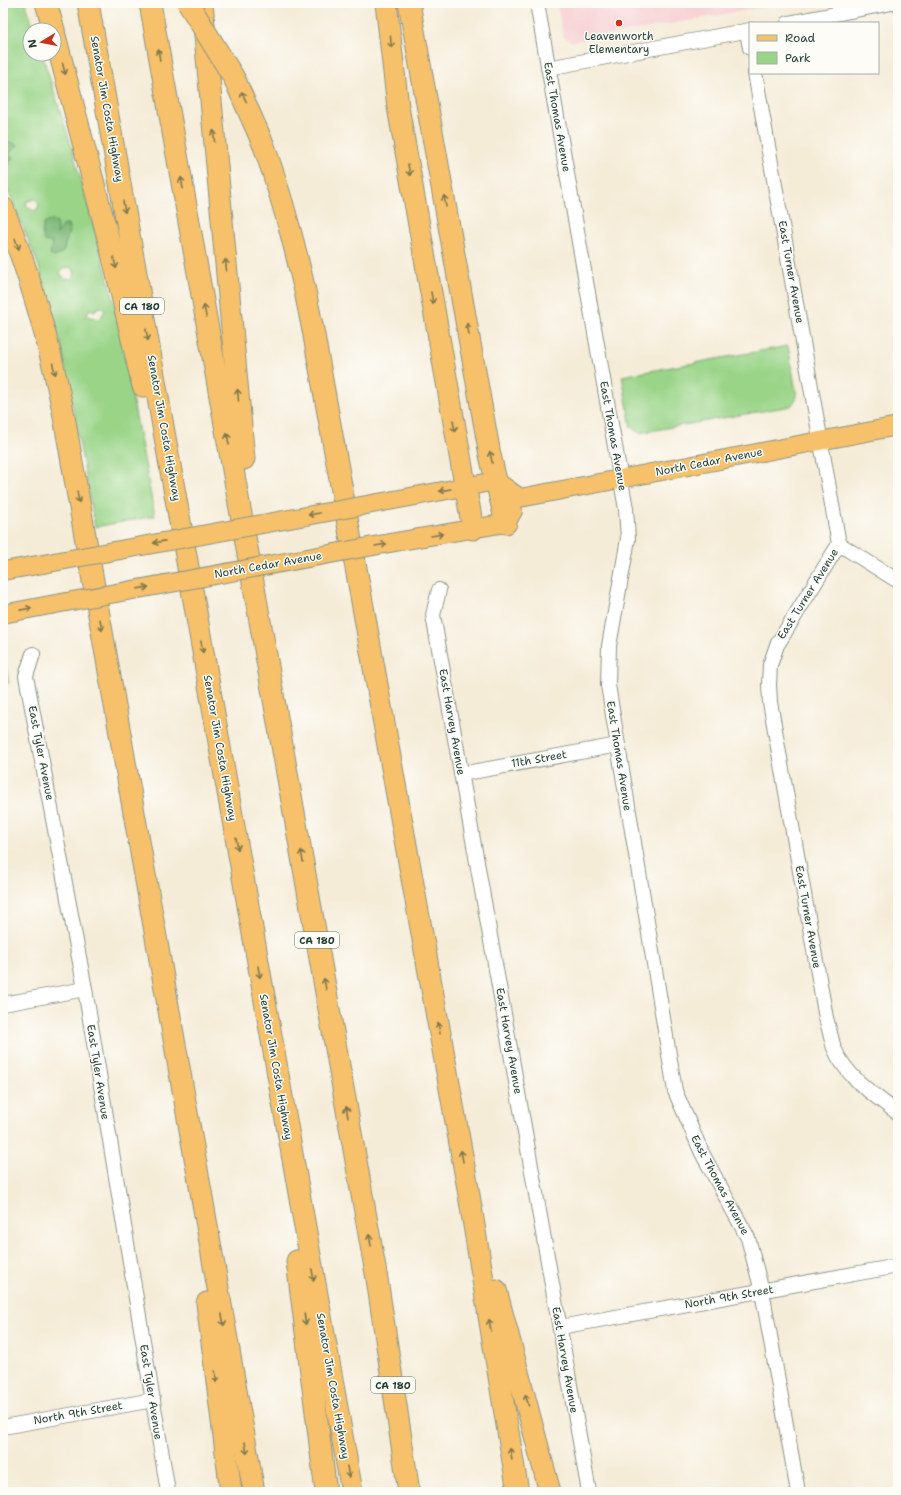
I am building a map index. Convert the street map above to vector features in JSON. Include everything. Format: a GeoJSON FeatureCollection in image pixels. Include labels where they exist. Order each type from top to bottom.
{"type":"FeatureCollection","features":[{"type":"Feature","properties":{"kind":"highway"},"geometry":{"type":"LineString","coordinates":[[46,3],[51,22]]}},
{"type":"Feature","properties":{"kind":"highway","name":"Senator Jim Costa Highway"},"geometry":{"type":"LineString","coordinates":[[88,3],[352,1492]]}},
{"type":"Feature","properties":{"kind":"highway","name":"CA 180"},"geometry":{"type":"LineString","coordinates":[[150,3],[377,1279],[409,1492]]}},
{"type":"Feature","properties":{"kind":"highway"},"geometry":{"type":"LineString","coordinates":[[188,3],[234,78],[264,146],[283,201],[306,295],[467,1183],[518,1492]]}},
{"type":"Feature","properties":{"kind":"highway"},"geometry":{"type":"LineString","coordinates":[[202,3],[257,601]]}},
{"type":"Feature","properties":{"kind":"highway"},"geometry":{"type":"LineString","coordinates":[[386,3],[398,107],[473,528]]}},
{"type":"Feature","properties":{"kind":"highway"},"geometry":{"type":"LineString","coordinates":[[409,3],[496,481],[506,522]]}},
{"type":"Feature","properties":{"kind":"highway"},"geometry":{"type":"LineString","coordinates":[[62,62],[112,253],[195,608]]}},
{"type":"Feature","properties":{"kind":"highway"},"geometry":{"type":"LineString","coordinates":[[3,208],[35,295],[56,374],[254,1492]]}},
{"type":"Feature","properties":{"kind":"highway"},"geometry":{"type":"LineString","coordinates":[[267,1016],[326,1492]]}},
{"type":"Feature","properties":{"kind":"highway"},"geometry":{"type":"LineString","coordinates":[[173,1033],[231,1492]]}},
{"type":"Feature","properties":{"kind":"highway"},"geometry":{"type":"LineString","coordinates":[[467,1183],[550,1492]]}},
{"type":"Feature","properties":{"kind":"highway"},"geometry":{"type":"LineString","coordinates":[[377,1279],[423,1492]]}},
{"type":"Feature","properties":{"kind":"main road","name":"North Cedar Avenue"},"geometry":{"type":"LineString","coordinates":[[520,498],[898,426]]}},
{"type":"Feature","properties":{"kind":"main road"},"geometry":{"type":"LineString","coordinates":[[3,571],[496,481],[520,498],[506,522]]}},
{"type":"Feature","properties":{"kind":"main road","name":"North Cedar Avenue"},"geometry":{"type":"LineString","coordinates":[[3,614],[506,522]]}},
{"type":"Feature","properties":{"kind":"street","name":"East Thomas Avenue"},"geometry":{"type":"LineString","coordinates":[[537,3],[626,509],[628,539],[609,646],[608,685],[675,1091],[702,1154],[748,1238],[762,1291],[798,1492]]}},
{"type":"Feature","properties":{"kind":"street"},"geometry":{"type":"LineString","coordinates":[[793,22],[892,3]]}},
{"type":"Feature","properties":{"kind":"street"},"geometry":{"type":"LineString","coordinates":[[548,68],[748,31]]}},
{"type":"Feature","properties":{"kind":"street","name":"East Turner Avenue"},"geometry":{"type":"LineString","coordinates":[[755,74],[822,440],[839,544],[776,645],[770,665],[770,702],[826,1018],[834,1049],[848,1071],[864,1088],[898,1113]]}},
{"type":"Feature","properties":{"kind":"street"},"geometry":{"type":"LineString","coordinates":[[839,544],[898,581]]}},
{"type":"Feature","properties":{"kind":"street","name":"East Harvey Avenue"},"geometry":{"type":"LineString","coordinates":[[439,590],[433,615],[589,1492]]}},
{"type":"Feature","properties":{"kind":"street","name":"East Tyler Avenue"},"geometry":{"type":"LineString","coordinates":[[33,654],[26,676],[85,989],[168,1492]]}},
{"type":"Feature","properties":{"kind":"street","name":"11th Street"},"geometry":{"type":"LineString","coordinates":[[461,774],[618,745]]}},
{"type":"Feature","properties":{"kind":"street"},"geometry":{"type":"LineString","coordinates":[[3,1004],[85,989]]}},
{"type":"Feature","properties":{"kind":"street","name":"North 9th Street"},"geometry":{"type":"LineString","coordinates":[[560,1327],[898,1266]]}},
{"type":"Feature","properties":{"kind":"street","name":"North 9th Street"},"geometry":{"type":"LineString","coordinates":[[3,1427],[153,1400]]}},
{"type":"Feature","properties":{"kind":"shaded area","name":"Leavenworth Elementary"},"geometry":{"type":"Polygon","coordinates":[[[557,3],[786,3],[571,42],[563,36],[557,3]]]}},
{"type":"Feature","properties":{"kind":"green space"},"geometry":{"type":"Polygon","coordinates":[[[3,3],[26,3],[32,22],[22,22],[22,62],[45,62],[72,148],[113,297],[155,516],[95,527],[61,344],[38,264],[3,178],[3,163],[9,165],[10,153],[18,145],[3,140],[3,3]],[[35,199],[26,202],[27,206],[34,211],[38,208],[39,203],[35,199]],[[69,267],[62,269],[60,273],[66,280],[68,278],[71,280],[75,273],[72,268],[69,267]],[[101,307],[95,311],[89,309],[87,316],[100,319],[105,310],[101,307]]]}},
{"type":"Feature","properties":{"kind":"green space"},"geometry":{"type":"Polygon","coordinates":[[[3,140],[18,145],[10,153],[13,158],[9,161],[9,165],[3,163],[3,155],[7,150],[4,148],[3,149],[3,140]]]}},
{"type":"Feature","properties":{"kind":"green space"},"geometry":{"type":"Polygon","coordinates":[[[52,220],[57,223],[57,234],[63,224],[68,224],[70,228],[63,252],[55,257],[50,255],[52,243],[44,241],[42,232],[44,223],[52,220]]]}},
{"type":"Feature","properties":{"kind":"green space"},"geometry":{"type":"Polygon","coordinates":[[[788,346],[797,397],[791,406],[639,433],[631,427],[622,376],[788,346]]]}},
{"type":"Feature","properties":{"kind":"green space"},"geometry":{"type":"Polygon","coordinates":[[[3,648],[9,683],[3,684],[3,648]]]}},
{"type":"Feature","properties":{"kind":"place","name":"Leavenworth Elementary"},"geometry":{"type":"Point","coordinates":[619,23]}}]}
